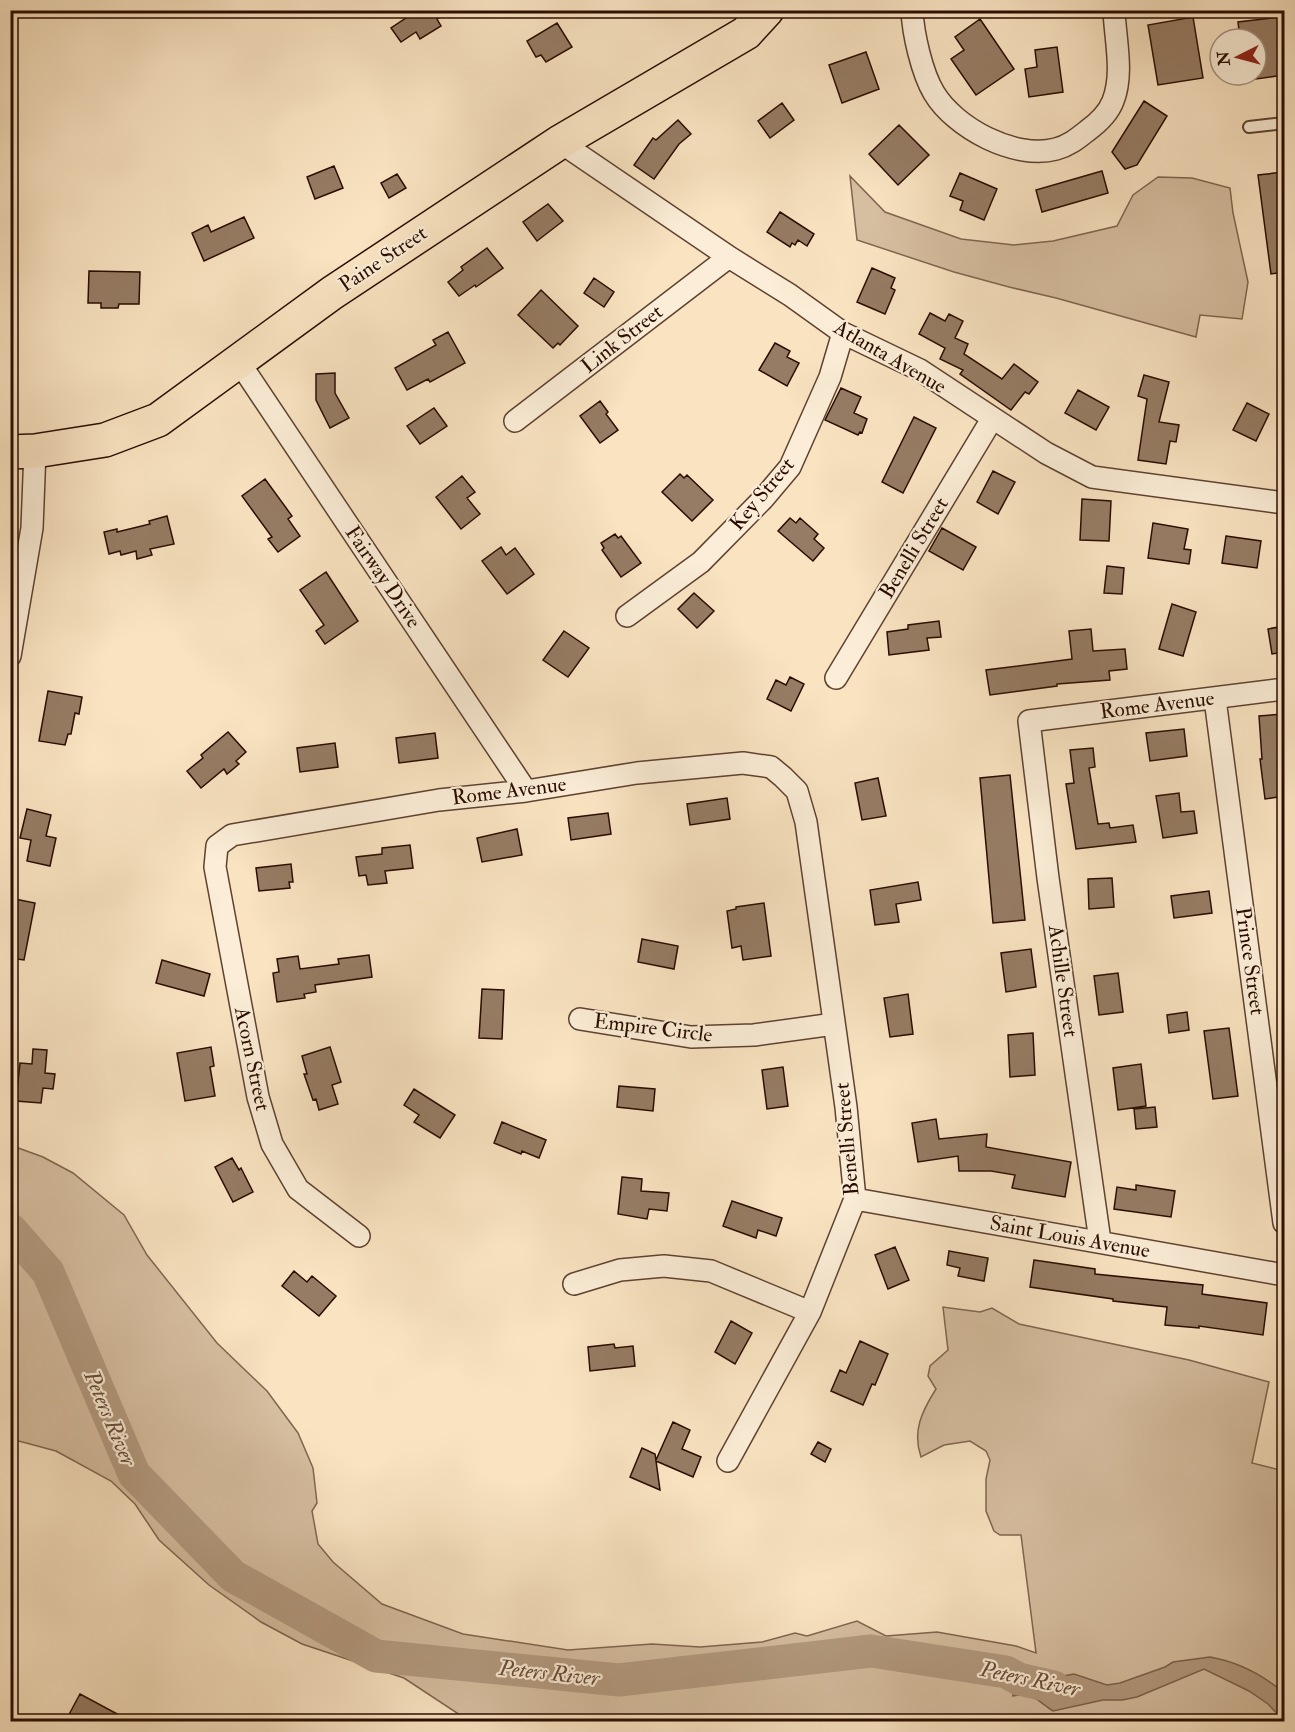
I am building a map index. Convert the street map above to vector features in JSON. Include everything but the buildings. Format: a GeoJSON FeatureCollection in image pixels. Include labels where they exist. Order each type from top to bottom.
{"type":"FeatureCollection","features":[{"type":"Feature","properties":{"kind":"main road","name":"Paine Street"},"geometry":{"type":"LineString","coordinates":[[23,452],[105,440],[158,420],[332,293],[560,142],[757,22]]}},
{"type":"Feature","properties":{"kind":"street"},"geometry":{"type":"LineString","coordinates":[[912,10],[915,43],[933,92],[945,108],[958,120],[1009,148],[1032,151],[1054,150],[1072,143],[1105,116],[1113,102],[1117,88],[1114,10]]}},
{"type":"Feature","properties":{"kind":"street","name":"Atlanta Avenue"},"geometry":{"type":"LineString","coordinates":[[560,142],[729,257],[790,295],[843,333],[920,370],[1046,453],[1092,477],[1284,503]]}},
{"type":"Feature","properties":{"kind":"street","name":"Link Street"},"geometry":{"type":"LineString","coordinates":[[515,421],[729,257]]}},
{"type":"Feature","properties":{"kind":"street","name":"Key Street"},"geometry":{"type":"LineString","coordinates":[[627,616],[701,562],[763,499],[790,467],[830,377],[843,333]]}},
{"type":"Feature","properties":{"kind":"street","name":"Fairway Drive"},"geometry":{"type":"LineString","coordinates":[[239,362],[526,791]]}},
{"type":"Feature","properties":{"kind":"street","name":"Benelli Street"},"geometry":{"type":"LineString","coordinates":[[836,678],[992,419]]}},
{"type":"Feature","properties":{"kind":"street"},"geometry":{"type":"LineString","coordinates":[[10,656],[32,528],[23,452]]}},
{"type":"Feature","properties":{"kind":"street","name":"Rome Avenue"},"geometry":{"type":"LineString","coordinates":[[1029,721],[1284,689]]}},
{"type":"Feature","properties":{"kind":"street","name":"Prince Street"},"geometry":{"type":"LineString","coordinates":[[1215,699],[1284,1223]]}},
{"type":"Feature","properties":{"kind":"street","name":"Achille Street"},"geometry":{"type":"LineString","coordinates":[[1029,721],[1048,878],[1100,1241]]}},
{"type":"Feature","properties":{"kind":"street","name":"Rome Avenue"},"geometry":{"type":"LineString","coordinates":[[217,846],[232,834],[439,800],[526,791],[637,773],[743,763],[771,767],[797,791]]}},
{"type":"Feature","properties":{"kind":"street","name":"Benelli Street"},"geometry":{"type":"LineString","coordinates":[[728,1461],[810,1312],[855,1199],[846,1107],[806,822],[797,791]]}},
{"type":"Feature","properties":{"kind":"street","name":"Acorn Street"},"geometry":{"type":"LineString","coordinates":[[217,846],[215,867],[258,1097],[272,1144],[298,1189],[359,1236]]}},
{"type":"Feature","properties":{"kind":"street","name":"Empire Circle"},"geometry":{"type":"LineString","coordinates":[[580,1019],[691,1037],[754,1035],[834,1024]]}},
{"type":"Feature","properties":{"kind":"street","name":"Saint Louis Avenue"},"geometry":{"type":"LineString","coordinates":[[855,1199],[1284,1275]]}},
{"type":"Feature","properties":{"kind":"street"},"geometry":{"type":"LineString","coordinates":[[574,1284],[620,1270],[664,1266],[711,1271],[764,1295],[810,1312]]}},
{"type":"Feature","properties":{"kind":"lane"},"geometry":{"type":"LineString","coordinates":[[1250,127],[1284,123]]}},
{"type":"Feature","properties":{"kind":"shaded area"},"geometry":{"type":"Polygon","coordinates":[[[850,176],[885,212],[961,239],[1014,245],[1053,241],[1117,226],[1133,195],[1158,177],[1192,178],[1230,188],[1248,282],[1242,319],[1200,315],[1196,337],[954,272],[857,240],[850,176]]]}},
{"type":"Feature","properties":{"kind":"shaded area"},"geometry":{"type":"Polygon","coordinates":[[[10,1145],[43,1157],[73,1173],[124,1215],[147,1255],[217,1343],[267,1391],[298,1433],[313,1468],[317,1503],[312,1511],[318,1544],[333,1562],[382,1604],[463,1634],[568,1650],[652,1644],[700,1647],[762,1642],[795,1633],[807,1636],[857,1621],[886,1636],[937,1632],[1016,1646],[1036,1653],[1021,1535],[1000,1535],[994,1531],[986,1511],[986,1479],[990,1460],[986,1451],[970,1441],[944,1445],[921,1457],[918,1448],[920,1422],[926,1405],[936,1389],[928,1376],[930,1366],[948,1350],[943,1307],[980,1312],[992,1308],[1019,1324],[1189,1360],[1269,1382],[1252,1463],[1284,1471],[1284,1721],[469,1721],[404,1678],[302,1644],[261,1622],[209,1585],[159,1540],[135,1504],[111,1481],[56,1451],[11,1439],[10,1145]]]}},
{"type":"Feature","properties":{"kind":"water"},"geometry":{"type":"Polygon","coordinates":[[[1210,1657],[1250,1670],[1268,1680],[1284,1693],[1284,1721],[1268,1704],[1249,1691],[1204,1669],[1137,1697],[1103,1700],[1053,1711],[1030,1696],[1013,1696],[1009,1664],[1051,1678],[1074,1674],[1107,1685],[1120,1683],[1173,1662],[1210,1657]]]}},
{"type":"Feature","properties":{"kind":"waterway","name":"Peters River"},"geometry":{"type":"LineString","coordinates":[[10,1229],[48,1272],[134,1474],[233,1576],[376,1656],[619,1680],[871,1651],[1006,1672],[1019,1679],[1054,1687]]}}]}
